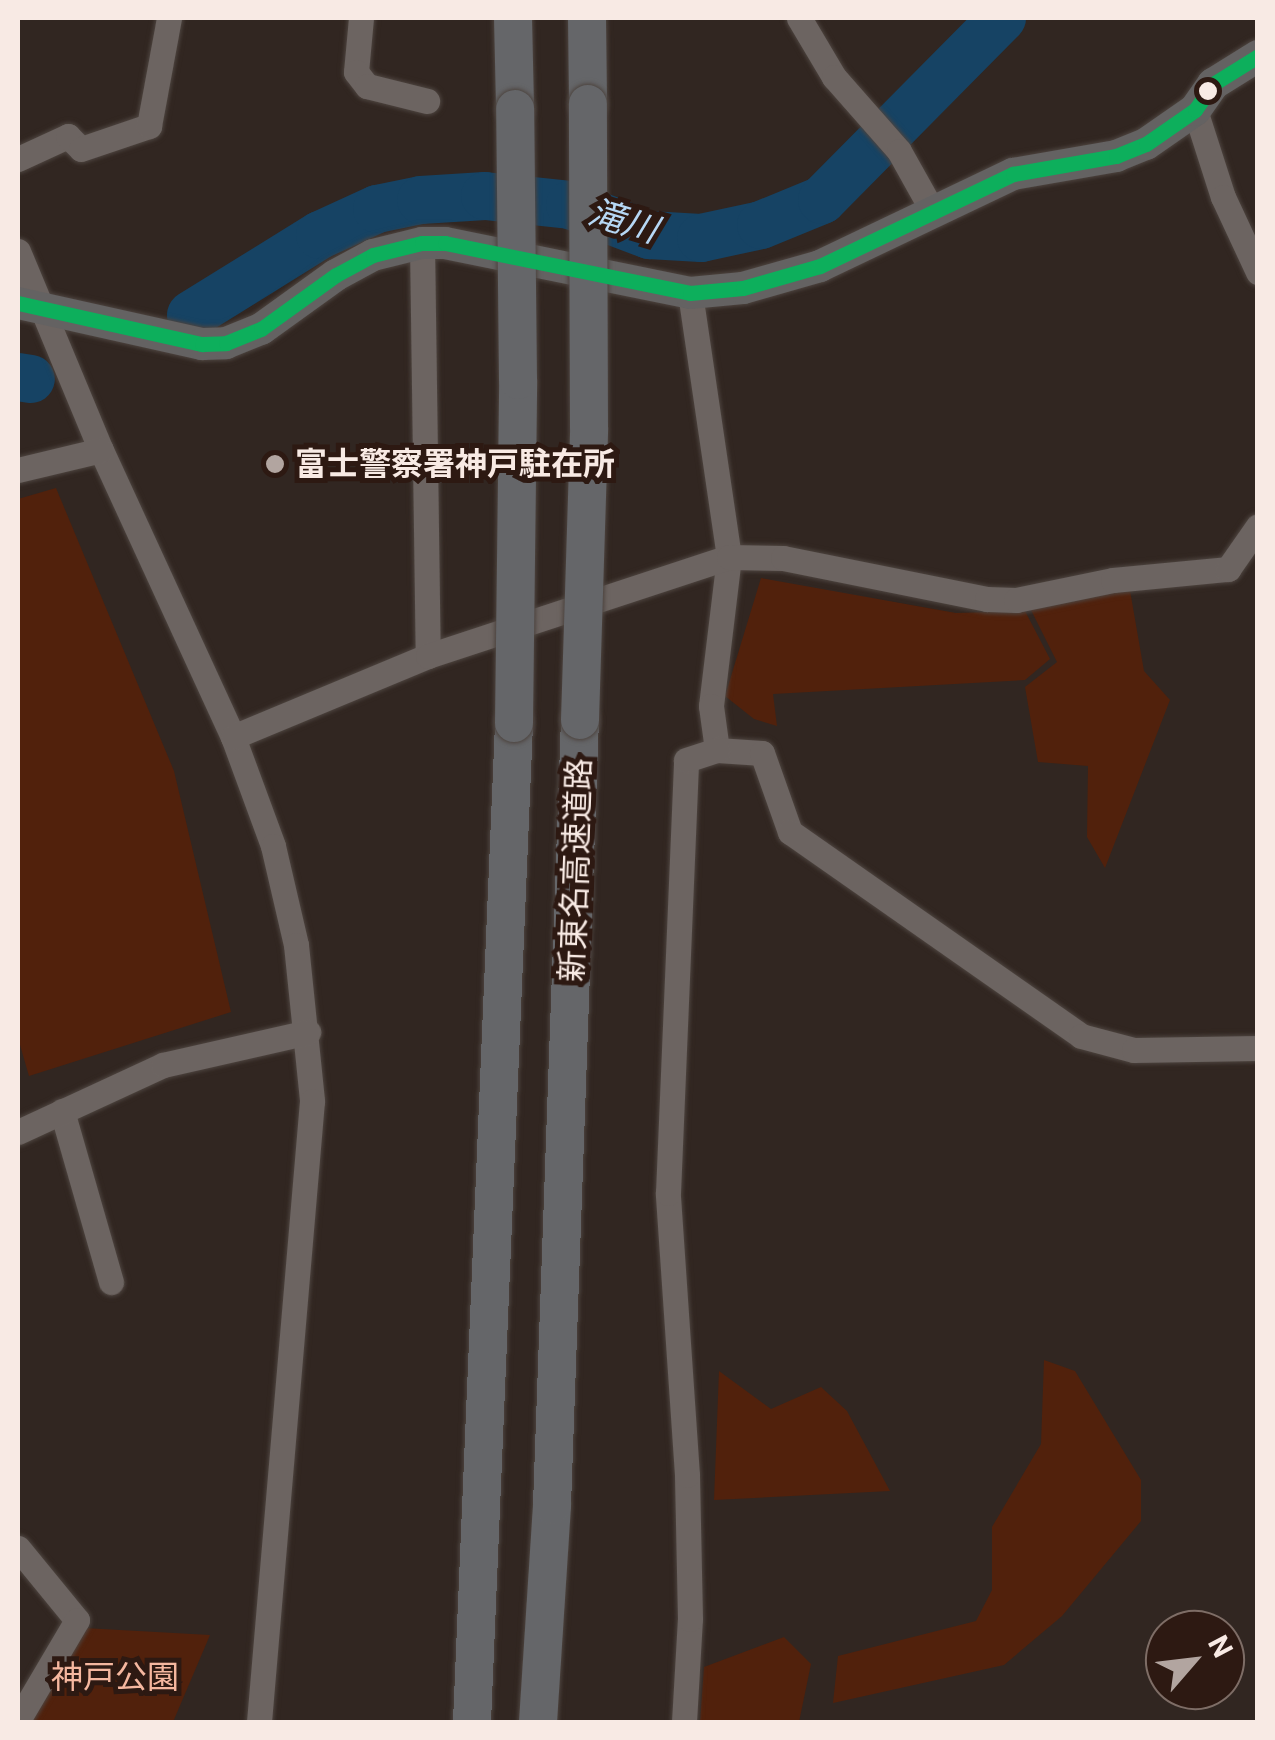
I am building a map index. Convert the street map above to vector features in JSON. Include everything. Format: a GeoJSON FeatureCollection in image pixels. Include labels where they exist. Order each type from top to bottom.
{"type":"FeatureCollection","features":[{"type":"Feature","properties":{"kind":"highway","name":"新東名高速道路"},"geometry":{"type":"LineString","coordinates":[[472,1722],[514,723],[518,380],[514,18]]}},
{"type":"Feature","properties":{"kind":"highway","name":"新東名高速道路"},"geometry":{"type":"LineString","coordinates":[[538,1722],[552,1505],[589,428],[587,18]]}},
{"type":"Feature","properties":{"kind":"main road"},"geometry":{"type":"LineString","coordinates":[[29,306],[202,344],[226,343],[261,330],[336,275],[374,255],[422,243],[445,243],[690,294],[743,288],[820,266],[1013,174],[1116,156],[1146,144],[1195,110],[1213,84],[1258,56]]}},
{"type":"Feature","properties":{"kind":"street"},"geometry":{"type":"LineString","coordinates":[[18,159],[68,136],[81,149],[149,126],[169,18]]}},
{"type":"Feature","properties":{"kind":"street"},"geometry":{"type":"LineString","coordinates":[[361,18],[356,72],[367,86],[427,102]]}},
{"type":"Feature","properties":{"kind":"street"},"geometry":{"type":"LineString","coordinates":[[799,18],[834,77],[899,151],[932,210]]}},
{"type":"Feature","properties":{"kind":"street"},"geometry":{"type":"LineString","coordinates":[[1195,110],[1223,197],[1258,272]]}},
{"type":"Feature","properties":{"kind":"street"},"geometry":{"type":"LineString","coordinates":[[422,243],[428,656]]}},
{"type":"Feature","properties":{"kind":"street"},"geometry":{"type":"LineString","coordinates":[[18,251],[29,306],[101,450],[233,737],[273,846],[296,945],[308,1032],[312,1101],[259,1722]]}},
{"type":"Feature","properties":{"kind":"street"},"geometry":{"type":"LineString","coordinates":[[690,294],[729,557],[711,706],[717,750]]}},
{"type":"Feature","properties":{"kind":"street"},"geometry":{"type":"LineString","coordinates":[[18,470],[101,450]]}},
{"type":"Feature","properties":{"kind":"street"},"geometry":{"type":"LineString","coordinates":[[233,737],[428,656],[729,557],[783,558],[987,599],[1016,600],[1113,580],[1228,569],[1258,526]]}},
{"type":"Feature","properties":{"kind":"street"},"geometry":{"type":"LineString","coordinates":[[684,1722],[690,1619],[686,1475],[668,1193],[686,760],[717,750],[762,753],[790,832],[1082,1036],[1134,1050],[1258,1048]]}},
{"type":"Feature","properties":{"kind":"street"},"geometry":{"type":"LineString","coordinates":[[18,1132],[163,1065],[308,1032]]}},
{"type":"Feature","properties":{"kind":"street"},"geometry":{"type":"LineString","coordinates":[[62,1110],[111,1282]]}},
{"type":"Feature","properties":{"kind":"street"},"geometry":{"type":"LineString","coordinates":[[18,1548],[77,1620],[18,1720]]}},
{"type":"Feature","properties":{"kind":"green space"},"geometry":{"type":"Polygon","coordinates":[[[56,488],[174,771],[231,1012],[29,1076],[18,1038],[18,499],[56,488]]]}},
{"type":"Feature","properties":{"kind":"green space"},"geometry":{"type":"Polygon","coordinates":[[[761,578],[956,613],[1025,611],[1050,659],[1025,680],[773,694],[777,726],[754,719],[725,696],[761,578]]]}},
{"type":"Feature","properties":{"kind":"green space"},"geometry":{"type":"Polygon","coordinates":[[[1128,579],[1144,671],[1170,700],[1105,868],[1087,837],[1088,766],[1038,762],[1025,687],[1057,662],[1028,604],[1128,579]]]}},
{"type":"Feature","properties":{"kind":"green space"},"geometry":{"type":"Polygon","coordinates":[[[1044,1360],[1075,1371],[1141,1480],[1141,1521],[1062,1616],[1004,1665],[833,1703],[838,1656],[976,1621],[992,1590],[992,1527],[1041,1444],[1044,1360]]]}},
{"type":"Feature","properties":{"kind":"green space"},"geometry":{"type":"Polygon","coordinates":[[[719,1371],[771,1409],[821,1387],[847,1411],[890,1491],[714,1500],[719,1371]]]}},
{"type":"Feature","properties":{"kind":"green space","name":"神戸公園"},"geometry":{"type":"Polygon","coordinates":[[[84,1628],[210,1635],[173,1722],[28,1722],[84,1628]]]}},
{"type":"Feature","properties":{"kind":"green space"},"geometry":{"type":"Polygon","coordinates":[[[784,1637],[811,1664],[799,1722],[700,1722],[704,1667],[784,1637]]]}},
{"type":"Feature","properties":{"kind":"waterway","name":"滝川"},"geometry":{"type":"LineString","coordinates":[[191,315],[320,235],[377,209],[421,200],[485,196],[570,205],[649,235],[701,238],[761,225],[822,200],[1002,18]]}},
{"type":"Feature","properties":{"kind":"waterway","name":"滝川"},"geometry":{"type":"LineString","coordinates":[[18,377],[31,379]]}},
{"type":"Feature","properties":{"kind":"transit line"},"geometry":{"type":"LineString","coordinates":[[18,303],[202,344],[226,343],[261,329],[336,275],[373,255],[422,243],[445,243],[690,293],[743,288],[820,266],[1013,174],[1116,156],[1146,144],[1195,110],[1213,84],[1258,56]]}},
{"type":"Feature","properties":{"kind":"place","name":"富士警察署神戸駐在所"},"geometry":{"type":"Point","coordinates":[275,464]}}]}
